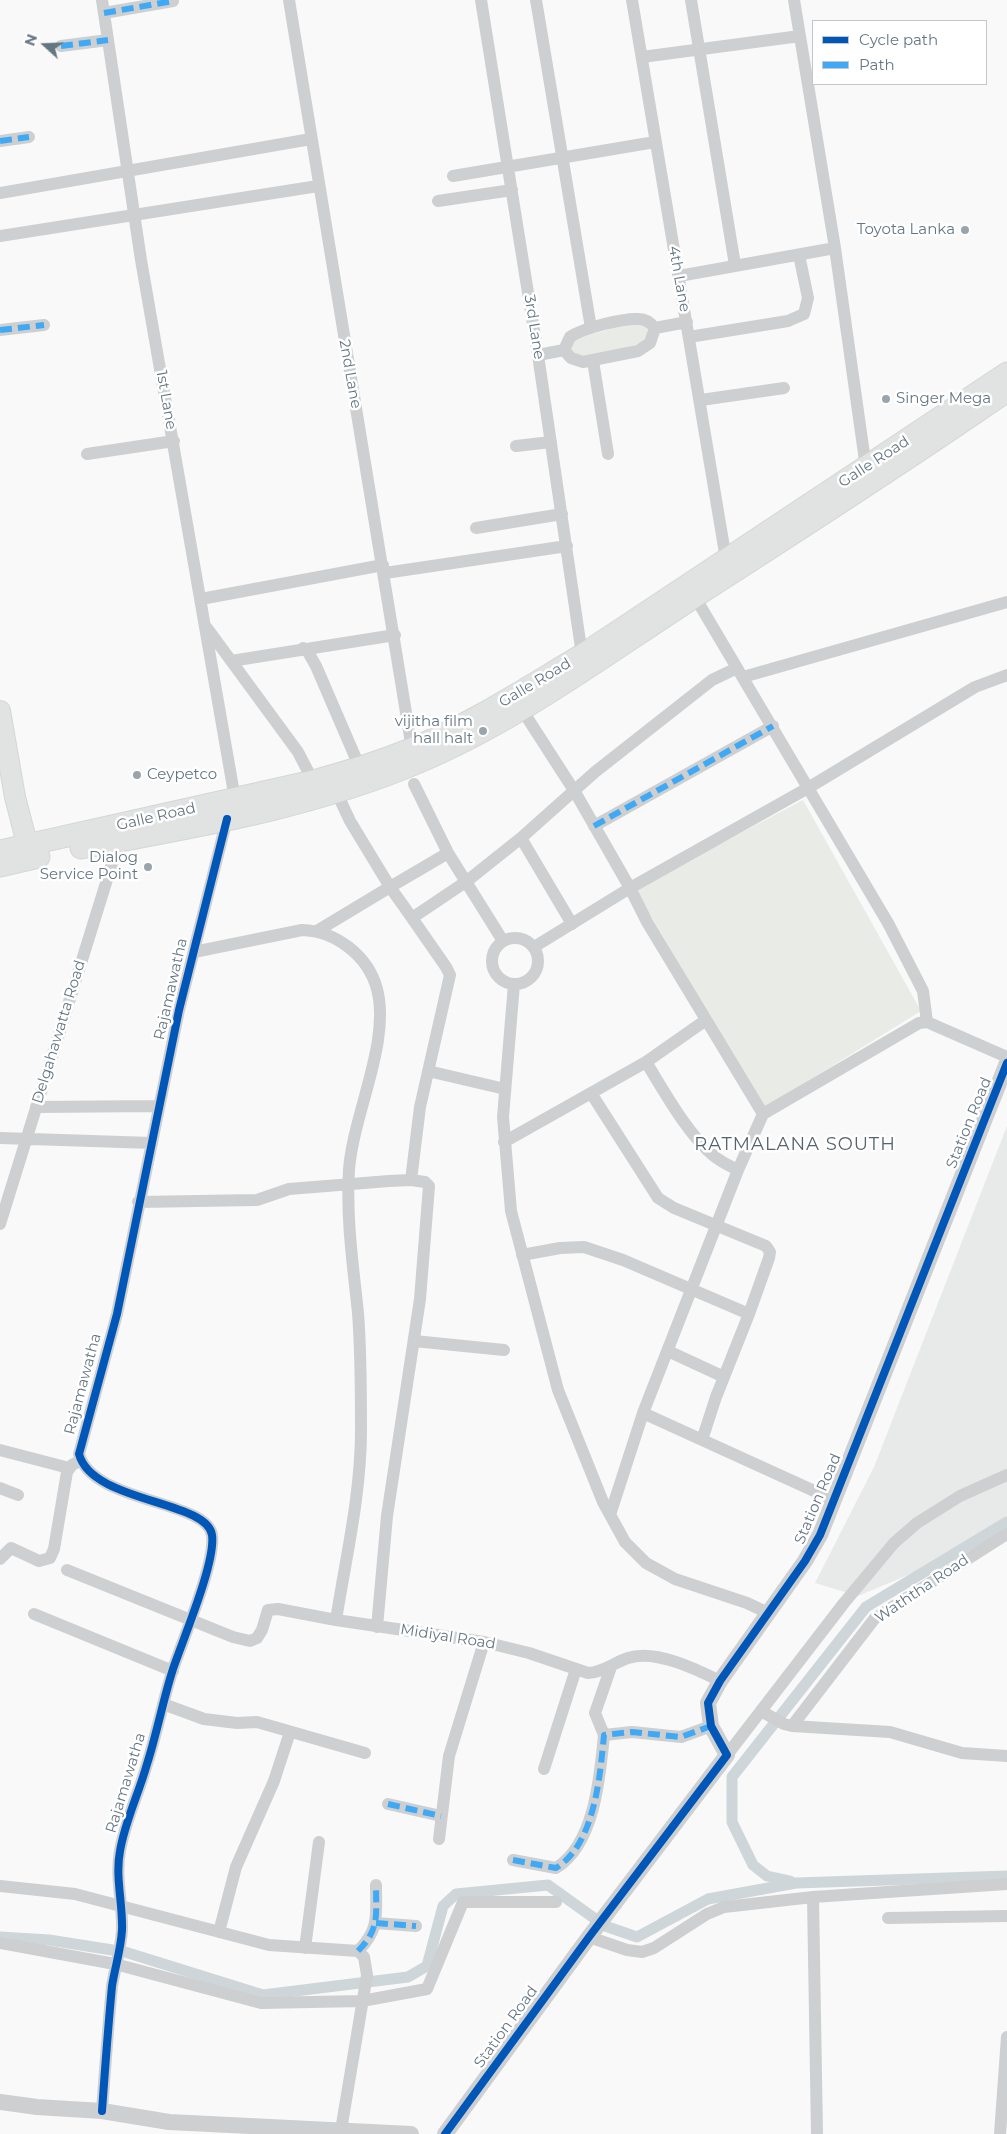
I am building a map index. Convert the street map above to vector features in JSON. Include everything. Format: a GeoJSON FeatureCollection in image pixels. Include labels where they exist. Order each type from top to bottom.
{"type":"FeatureCollection","features":[{"type":"Feature","properties":{"kind":"highway","name":"Galle Road"},"geometry":{"type":"LineString","coordinates":[[0,850],[30,852],[119,841],[227,819],[336,791],[409,768],[478,734],[582,655],[1007,373]]}},
{"type":"Feature","properties":{"kind":"highway","name":"Galle Road"},"geometry":{"type":"LineString","coordinates":[[518,703],[590,668],[1007,391]]}},
{"type":"Feature","properties":{"kind":"highway","name":"Galle Road"},"geometry":{"type":"LineString","coordinates":[[0,866],[30,852],[360,768],[409,768]]}},
{"type":"Feature","properties":{"kind":"main road"},"geometry":{"type":"LineString","coordinates":[[0,711],[15,798],[30,852]]}},
{"type":"Feature","properties":{"kind":"street","name":"2nd Lane"},"geometry":{"type":"LineString","coordinates":[[289,0],[318,186],[395,635],[409,768],[448,853],[467,880],[503,940]]}},
{"type":"Feature","properties":{"kind":"street","name":"3rd Lane"},"geometry":{"type":"LineString","coordinates":[[480,0],[538,355],[582,655]]}},
{"type":"Feature","properties":{"kind":"street"},"geometry":{"type":"LineString","coordinates":[[536,0],[561,159],[591,328]]}},
{"type":"Feature","properties":{"kind":"street","name":"4th Lane"},"geometry":{"type":"LineString","coordinates":[[632,0],[678,276],[701,400],[726,559]]}},
{"type":"Feature","properties":{"kind":"street"},"geometry":{"type":"LineString","coordinates":[[691,0],[735,265]]}},
{"type":"Feature","properties":{"kind":"street"},"geometry":{"type":"LineString","coordinates":[[794,0],[835,248],[866,468]]}},
{"type":"Feature","properties":{"kind":"street"},"geometry":{"type":"LineString","coordinates":[[103,6],[173,1]]}},
{"type":"Feature","properties":{"kind":"street","name":"1st Lane"},"geometry":{"type":"LineString","coordinates":[[103,6],[135,216],[235,799]]}},
{"type":"Feature","properties":{"kind":"street"},"geometry":{"type":"LineString","coordinates":[[642,57],[800,36]]}},
{"type":"Feature","properties":{"kind":"street"},"geometry":{"type":"LineString","coordinates":[[61,46],[108,40]]}},
{"type":"Feature","properties":{"kind":"street"},"geometry":{"type":"LineString","coordinates":[[0,141],[29,137]]}},
{"type":"Feature","properties":{"kind":"street"},"geometry":{"type":"LineString","coordinates":[[0,193],[128,169],[311,139]]}},
{"type":"Feature","properties":{"kind":"street"},"geometry":{"type":"LineString","coordinates":[[453,176],[655,142]]}},
{"type":"Feature","properties":{"kind":"street"},"geometry":{"type":"LineString","coordinates":[[0,236],[318,186]]}},
{"type":"Feature","properties":{"kind":"street"},"geometry":{"type":"LineString","coordinates":[[438,201],[512,190]]}},
{"type":"Feature","properties":{"kind":"street"},"geometry":{"type":"LineString","coordinates":[[678,276],[835,248]]}},
{"type":"Feature","properties":{"kind":"street"},"geometry":{"type":"LineString","coordinates":[[690,337],[788,321],[804,314],[808,298],[798,255]]}},
{"type":"Feature","properties":{"kind":"street"},"geometry":{"type":"LineString","coordinates":[[638,319],[651,323],[655,328],[654,336],[644,348],[593,361],[576,361],[564,350],[570,337],[591,328],[638,319]]}},
{"type":"Feature","properties":{"kind":"street"},"geometry":{"type":"LineString","coordinates":[[655,328],[687,322]]}},
{"type":"Feature","properties":{"kind":"street"},"geometry":{"type":"LineString","coordinates":[[0,330],[44,325]]}},
{"type":"Feature","properties":{"kind":"street"},"geometry":{"type":"LineString","coordinates":[[538,355],[564,350]]}},
{"type":"Feature","properties":{"kind":"street"},"geometry":{"type":"LineString","coordinates":[[593,361],[608,454]]}},
{"type":"Feature","properties":{"kind":"street"},"geometry":{"type":"LineString","coordinates":[[701,400],[784,388]]}},
{"type":"Feature","properties":{"kind":"street"},"geometry":{"type":"LineString","coordinates":[[88,454],[174,441]]}},
{"type":"Feature","properties":{"kind":"street"},"geometry":{"type":"LineString","coordinates":[[516,446],[551,442]]}},
{"type":"Feature","properties":{"kind":"street"},"geometry":{"type":"LineString","coordinates":[[476,528],[562,514]]}},
{"type":"Feature","properties":{"kind":"street"},"geometry":{"type":"LineString","coordinates":[[201,600],[384,569],[567,546]]}},
{"type":"Feature","properties":{"kind":"street"},"geometry":{"type":"LineString","coordinates":[[695,597],[773,726],[913,970],[923,991],[927,1022]]}},
{"type":"Feature","properties":{"kind":"street"},"geometry":{"type":"LineString","coordinates":[[412,918],[467,880],[522,838],[595,772],[712,680],[1007,602]]}},
{"type":"Feature","properties":{"kind":"street"},"geometry":{"type":"LineString","coordinates":[[206,626],[298,752],[314,781]]}},
{"type":"Feature","properties":{"kind":"street"},"geometry":{"type":"LineString","coordinates":[[231,661],[303,648],[395,635]]}},
{"type":"Feature","properties":{"kind":"street"},"geometry":{"type":"LineString","coordinates":[[303,648],[308,652],[316,666],[360,768]]}},
{"type":"Feature","properties":{"kind":"street"},"geometry":{"type":"LineString","coordinates":[[534,947],[630,888],[808,788],[974,688],[1007,675]]}},
{"type":"Feature","properties":{"kind":"street"},"geometry":{"type":"LineString","coordinates":[[518,703],[575,792],[630,888],[647,922],[763,1114]]}},
{"type":"Feature","properties":{"kind":"street"},"geometry":{"type":"LineString","coordinates":[[594,826],[773,726]]}},
{"type":"Feature","properties":{"kind":"street"},"geometry":{"type":"LineString","coordinates":[[336,791],[350,822],[390,887],[450,975],[428,1071],[411,1180]]}},
{"type":"Feature","properties":{"kind":"street","name":"Rajamawatha"},"geometry":{"type":"LineString","coordinates":[[102,2111],[116,1963],[121,1939],[120,1850],[148,1763],[173,1670],[211,1555],[212,1535],[210,1529],[203,1521],[181,1510],[98,1480],[88,1472],[79,1454],[116,1314],[159,1106],[227,819]]}},
{"type":"Feature","properties":{"kind":"street"},"geometry":{"type":"LineString","coordinates":[[522,838],[572,924]]}},
{"type":"Feature","properties":{"kind":"street","name":"Delgahawatta Road"},"geometry":{"type":"LineString","coordinates":[[0,1224],[119,841]]}},
{"type":"Feature","properties":{"kind":"street"},"geometry":{"type":"LineString","coordinates":[[317,931],[448,853]]}},
{"type":"Feature","properties":{"kind":"street"},"geometry":{"type":"LineString","coordinates":[[194,952],[302,930],[317,931],[337,940],[362,960],[376,986],[380,1002],[380,1023],[353,1143],[348,1183],[349,1216],[358,1314],[361,1430],[358,1487],[336,1620]]}},
{"type":"Feature","properties":{"kind":"street"},"geometry":{"type":"LineString","coordinates":[[518,937],[526,940],[534,947],[538,958],[534,974],[522,983],[514,984],[500,979],[492,966],[494,952],[503,940],[518,937]]}},
{"type":"Feature","properties":{"kind":"street"},"geometry":{"type":"LineString","coordinates":[[514,984],[505,1089],[504,1142],[511,1211],[558,1390],[610,1515],[625,1542],[646,1563],[676,1578],[747,1603],[768,1613]]}},
{"type":"Feature","properties":{"kind":"street"},"geometry":{"type":"LineString","coordinates":[[504,1142],[549,1119],[646,1062],[706,1020]]}},
{"type":"Feature","properties":{"kind":"street"},"geometry":{"type":"LineString","coordinates":[[610,1515],[643,1414],[716,1224],[763,1114],[877,1046],[919,1024],[927,1022],[1007,1057]]}},
{"type":"Feature","properties":{"kind":"street"},"geometry":{"type":"LineString","coordinates":[[646,1062],[675,1108],[694,1133],[714,1156],[738,1170]]}},
{"type":"Feature","properties":{"kind":"street","name":"Station Road"},"geometry":{"type":"LineString","coordinates":[[445,2134],[589,1936],[727,1755],[711,1726],[708,1703],[720,1682],[805,1561],[820,1535],[1007,1063]]}},
{"type":"Feature","properties":{"kind":"street"},"geometry":{"type":"LineString","coordinates":[[428,1071],[505,1089]]}},
{"type":"Feature","properties":{"kind":"street"},"geometry":{"type":"LineString","coordinates":[[591,1093],[658,1198],[674,1208],[766,1246],[770,1252],[702,1440]]}},
{"type":"Feature","properties":{"kind":"street"},"geometry":{"type":"LineString","coordinates":[[36,1107],[159,1106]]}},
{"type":"Feature","properties":{"kind":"street"},"geometry":{"type":"LineString","coordinates":[[0,1138],[152,1143]]}},
{"type":"Feature","properties":{"kind":"street"},"geometry":{"type":"LineString","coordinates":[[138,1202],[257,1200],[289,1189],[308,1189],[348,1183],[411,1180],[425,1182],[429,1186],[420,1299],[387,1516],[378,1626]]}},
{"type":"Feature","properties":{"kind":"street"},"geometry":{"type":"LineString","coordinates":[[522,1255],[560,1248],[584,1247],[692,1288],[749,1314]]}},
{"type":"Feature","properties":{"kind":"street"},"geometry":{"type":"LineString","coordinates":[[414,1341],[504,1350]]}},
{"type":"Feature","properties":{"kind":"street"},"geometry":{"type":"LineString","coordinates":[[668,1351],[724,1376]]}},
{"type":"Feature","properties":{"kind":"street"},"geometry":{"type":"LineString","coordinates":[[643,1414],[834,1500]]}},
{"type":"Feature","properties":{"kind":"street"},"geometry":{"type":"LineString","coordinates":[[0,1450],[69,1468]]}},
{"type":"Feature","properties":{"kind":"street"},"geometry":{"type":"LineString","coordinates":[[0,1559],[4,1552],[11,1548],[38,1560],[50,1558],[54,1549],[69,1468],[81,1460]]}},
{"type":"Feature","properties":{"kind":"street"},"geometry":{"type":"LineString","coordinates":[[727,1755],[766,1714],[844,1603],[894,1542],[917,1523],[960,1496],[1007,1475]]}},
{"type":"Feature","properties":{"kind":"street"},"geometry":{"type":"LineString","coordinates":[[0,1488],[18,1495]]}},
{"type":"Feature","properties":{"kind":"street","name":"Waththa Road"},"geometry":{"type":"LineString","coordinates":[[788,1725],[875,1618],[1007,1534]]}},
{"type":"Feature","properties":{"kind":"street"},"geometry":{"type":"LineString","coordinates":[[67,1570],[189,1621]]}},
{"type":"Feature","properties":{"kind":"street","name":"Midiyal Road"},"geometry":{"type":"LineString","coordinates":[[189,1621],[242,1640],[250,1641],[257,1638],[262,1630],[268,1610],[278,1609],[336,1620],[484,1642],[529,1653],[588,1672],[597,1672],[611,1667],[620,1661],[641,1655],[693,1668],[720,1682]]}},
{"type":"Feature","properties":{"kind":"street"},"geometry":{"type":"LineString","coordinates":[[34,1614],[173,1670]]}},
{"type":"Feature","properties":{"kind":"street"},"geometry":{"type":"LineString","coordinates":[[439,1838],[449,1756],[484,1642]]}},
{"type":"Feature","properties":{"kind":"street"},"geometry":{"type":"LineString","coordinates":[[513,1860],[556,1868],[568,1861],[582,1837],[599,1789],[604,1735],[595,1713],[611,1667]]}},
{"type":"Feature","properties":{"kind":"street"},"geometry":{"type":"LineString","coordinates":[[544,1769],[576,1669]]}},
{"type":"Feature","properties":{"kind":"street"},"geometry":{"type":"LineString","coordinates":[[163,1704],[204,1719],[237,1723],[257,1722],[365,1753]]}},
{"type":"Feature","properties":{"kind":"street"},"geometry":{"type":"LineString","coordinates":[[766,1714],[788,1725],[890,1732],[962,1753],[1007,1756]]}},
{"type":"Feature","properties":{"kind":"street"},"geometry":{"type":"LineString","coordinates":[[604,1735],[632,1732],[681,1737],[711,1726]]}},
{"type":"Feature","properties":{"kind":"street"},"geometry":{"type":"LineString","coordinates":[[219,1932],[236,1867],[274,1781],[290,1732]]}},
{"type":"Feature","properties":{"kind":"street"},"geometry":{"type":"LineString","coordinates":[[388,1804],[441,1816]]}},
{"type":"Feature","properties":{"kind":"street"},"geometry":{"type":"LineString","coordinates":[[304,1948],[319,1842]]}},
{"type":"Feature","properties":{"kind":"street"},"geometry":{"type":"LineString","coordinates":[[589,1936],[627,1950],[642,1952],[654,1948],[707,1914],[724,1907],[813,1897],[1007,1884]]}},
{"type":"Feature","properties":{"kind":"street"},"geometry":{"type":"LineString","coordinates":[[0,1886],[75,1894],[268,1945],[358,1951],[364,1957],[367,1975],[341,2130]]}},
{"type":"Feature","properties":{"kind":"street"},"geometry":{"type":"LineString","coordinates":[[358,1951],[369,1940],[376,1923],[376,1886]]}},
{"type":"Feature","properties":{"kind":"street"},"geometry":{"type":"LineString","coordinates":[[813,1897],[817,2134]]}},
{"type":"Feature","properties":{"kind":"street"},"geometry":{"type":"LineString","coordinates":[[0,1943],[116,1963],[261,2003],[362,2001],[427,1990],[463,1902],[556,1902]]}},
{"type":"Feature","properties":{"kind":"street"},"geometry":{"type":"LineString","coordinates":[[888,1918],[1007,1916]]}},
{"type":"Feature","properties":{"kind":"street"},"geometry":{"type":"LineString","coordinates":[[376,1923],[416,1926]]}},
{"type":"Feature","properties":{"kind":"street"},"geometry":{"type":"LineString","coordinates":[[1000,2134],[1007,2037]]}},
{"type":"Feature","properties":{"kind":"street"},"geometry":{"type":"LineString","coordinates":[[0,2102],[37,2107],[102,2111],[169,2122],[411,2134]]}},
{"type":"Feature","properties":{"kind":"shaded area"},"geometry":{"type":"Polygon","coordinates":[[[632,323],[648,326],[647,342],[584,359],[572,355],[570,345],[574,339],[632,323]]]}},
{"type":"Feature","properties":{"kind":"shaded area"},"geometry":{"type":"Polygon","coordinates":[[[803,800],[921,1011],[764,1108],[635,889],[803,800]]]}},
{"type":"Feature","properties":{"kind":"shaded area"},"geometry":{"type":"Polygon","coordinates":[[[1007,1126],[1007,1519],[932,1565],[858,1596],[815,1583],[874,1467],[1007,1126]]]}},
{"type":"Feature","properties":{"kind":"waterway"},"geometry":{"type":"LineString","coordinates":[[790,1881],[767,1876],[753,1865],[732,1822],[732,1777],[866,1607],[1007,1522]]}},
{"type":"Feature","properties":{"kind":"waterway"},"geometry":{"type":"LineString","coordinates":[[0,1937],[49,1940],[125,1952],[263,1995],[408,1977],[427,1966],[443,1906],[456,1894],[548,1885],[605,1926],[637,1937],[708,1899],[796,1883],[1007,1876]]}},
{"type":"Feature","properties":{"kind":"marked path"},"geometry":{"type":"LineString","coordinates":[[104,13],[173,1]]}},
{"type":"Feature","properties":{"kind":"marked path"},"geometry":{"type":"LineString","coordinates":[[61,46],[108,40]]}},
{"type":"Feature","properties":{"kind":"marked path"},"geometry":{"type":"LineString","coordinates":[[0,141],[29,137]]}},
{"type":"Feature","properties":{"kind":"marked path"},"geometry":{"type":"LineString","coordinates":[[0,330],[44,325]]}},
{"type":"Feature","properties":{"kind":"marked path"},"geometry":{"type":"LineString","coordinates":[[594,826],[773,726]]}},
{"type":"Feature","properties":{"kind":"marked path"},"geometry":{"type":"LineString","coordinates":[[513,1860],[556,1868],[569,1857],[579,1843],[593,1808],[604,1735],[632,1732],[681,1737],[711,1726]]}},
{"type":"Feature","properties":{"kind":"marked path"},"geometry":{"type":"LineString","coordinates":[[388,1804],[441,1816]]}},
{"type":"Feature","properties":{"kind":"marked path"},"geometry":{"type":"LineString","coordinates":[[358,1951],[370,1936],[375,1921],[376,1885]]}},
{"type":"Feature","properties":{"kind":"marked path"},"geometry":{"type":"LineString","coordinates":[[376,1923],[416,1926]]}},
{"type":"Feature","properties":{"kind":"cycle path"},"geometry":{"type":"LineString","coordinates":[[102,2111],[112,1986],[122,1930],[118,1871],[120,1851],[125,1829],[151,1752],[173,1669],[204,1581],[212,1547],[212,1535],[205,1523],[191,1514],[125,1492],[105,1482],[88,1470],[79,1454],[117,1314],[179,1010],[227,819]]}},
{"type":"Feature","properties":{"kind":"cycle path"},"geometry":{"type":"LineString","coordinates":[[445,2134],[589,1937],[727,1755],[711,1726],[708,1703],[720,1681],[805,1561],[820,1535],[1007,1063]]}},
{"type":"Feature","properties":{"kind":"place","name":"Toyota Lanka"},"geometry":{"type":"Point","coordinates":[965,230]}},
{"type":"Feature","properties":{"kind":"place","name":"Singer Mega"},"geometry":{"type":"Point","coordinates":[886,399]}},
{"type":"Feature","properties":{"kind":"place","name":"vijitha film hall halt"},"geometry":{"type":"Point","coordinates":[483,731]}},
{"type":"Feature","properties":{"kind":"place","name":"Ceypetco"},"geometry":{"type":"Point","coordinates":[137,775]}},
{"type":"Feature","properties":{"kind":"place","name":"Dialog Service Point"},"geometry":{"type":"Point","coordinates":[148,867]}},
{"type":"Feature","properties":{"kind":"district","name":"RATMALANA SOUTH"},"geometry":{"type":"Point","coordinates":[795,1145]}}]}
